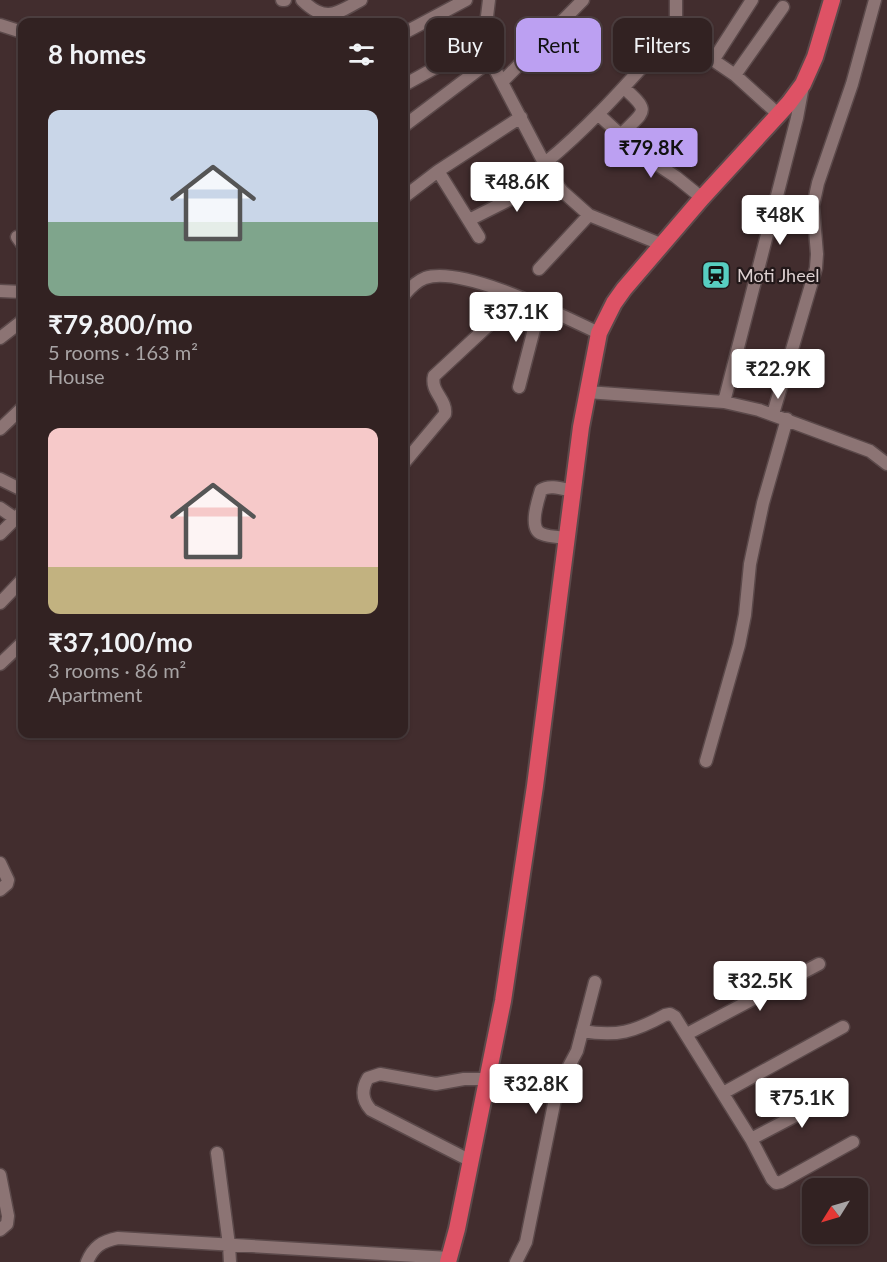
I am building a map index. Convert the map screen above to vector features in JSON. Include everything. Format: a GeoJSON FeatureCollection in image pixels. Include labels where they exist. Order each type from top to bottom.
{"type":"FeatureCollection","features":[{"type":"Feature","properties":{"kind":"highway"},"geometry":{"type":"LineString","coordinates":[[448,1260],[471,1161],[503,1000],[525,854],[587,392],[599,333],[624,289],[803,84],[815,57],[832,0]]}},
{"type":"Feature","properties":{"kind":"street"},"geometry":{"type":"LineString","coordinates":[[302,0],[313,11],[326,15],[338,13],[362,0]]}},
{"type":"Feature","properties":{"kind":"street"},"geometry":{"type":"LineString","coordinates":[[408,31],[466,0]]}},
{"type":"Feature","properties":{"kind":"street"},"geometry":{"type":"LineString","coordinates":[[487,18],[489,0]]}},
{"type":"Feature","properties":{"kind":"street"},"geometry":{"type":"LineString","coordinates":[[502,82],[583,0]]}},
{"type":"Feature","properties":{"kind":"street"},"geometry":{"type":"LineString","coordinates":[[676,0],[676,18]]}},
{"type":"Feature","properties":{"kind":"street"},"geometry":{"type":"LineString","coordinates":[[752,0],[714,59],[778,114]]}},
{"type":"Feature","properties":{"kind":"street"},"geometry":{"type":"LineString","coordinates":[[773,414],[816,268],[813,206],[815,194],[852,84],[875,0]]}},
{"type":"Feature","properties":{"kind":"street"},"geometry":{"type":"LineString","coordinates":[[735,75],[783,7]]}},
{"type":"Feature","properties":{"kind":"street"},"geometry":{"type":"LineString","coordinates":[[0,25],[18,31]]}},
{"type":"Feature","properties":{"kind":"street"},"geometry":{"type":"LineString","coordinates":[[408,83],[428,72]]}},
{"type":"Feature","properties":{"kind":"street"},"geometry":{"type":"LineString","coordinates":[[408,123],[475,72]]}},
{"type":"Feature","properties":{"kind":"street"},"geometry":{"type":"LineString","coordinates":[[496,72],[552,178],[562,191],[589,215],[663,245]]}},
{"type":"Feature","properties":{"kind":"street"},"geometry":{"type":"LineString","coordinates":[[545,163],[571,142],[638,72]]}},
{"type":"Feature","properties":{"kind":"street"},"geometry":{"type":"LineString","coordinates":[[724,402],[797,118],[803,84]]}},
{"type":"Feature","properties":{"kind":"street"},"geometry":{"type":"LineString","coordinates":[[621,135],[643,109],[641,104],[624,88]]}},
{"type":"Feature","properties":{"kind":"street"},"geometry":{"type":"LineString","coordinates":[[598,114],[640,153],[702,198]]}},
{"type":"Feature","properties":{"kind":"street"},"geometry":{"type":"LineString","coordinates":[[408,194],[438,171],[521,117]]}},
{"type":"Feature","properties":{"kind":"street"},"geometry":{"type":"LineString","coordinates":[[438,171],[479,237]]}},
{"type":"Feature","properties":{"kind":"street"},"geometry":{"type":"LineString","coordinates":[[469,220],[552,178]]}},
{"type":"Feature","properties":{"kind":"street"},"geometry":{"type":"LineString","coordinates":[[540,269],[589,215]]}},
{"type":"Feature","properties":{"kind":"street"},"geometry":{"type":"LineString","coordinates":[[408,291],[418,282],[437,276],[470,280],[519,297],[599,333]]}},
{"type":"Feature","properties":{"kind":"street"},"geometry":{"type":"LineString","coordinates":[[0,291],[18,292]]}},
{"type":"Feature","properties":{"kind":"street"},"geometry":{"type":"LineString","coordinates":[[408,458],[445,414],[444,404],[434,388],[434,376],[519,297]]}},
{"type":"Feature","properties":{"kind":"street"},"geometry":{"type":"LineString","coordinates":[[519,387],[540,306]]}},
{"type":"Feature","properties":{"kind":"street"},"geometry":{"type":"LineString","coordinates":[[0,338],[18,324]]}},
{"type":"Feature","properties":{"kind":"street"},"geometry":{"type":"LineString","coordinates":[[587,392],[724,402],[787,419],[870,451],[887,464]]}},
{"type":"Feature","properties":{"kind":"street"},"geometry":{"type":"LineString","coordinates":[[0,429],[18,412]]}},
{"type":"Feature","properties":{"kind":"street"},"geometry":{"type":"LineString","coordinates":[[706,761],[739,645],[745,615],[750,564],[763,502],[787,419]]}},
{"type":"Feature","properties":{"kind":"street"},"geometry":{"type":"LineString","coordinates":[[0,479],[18,488]]}},
{"type":"Feature","properties":{"kind":"street"},"geometry":{"type":"LineString","coordinates":[[567,538],[542,534],[537,531],[534,524],[541,490],[551,487],[573,491]]}},
{"type":"Feature","properties":{"kind":"street"},"geometry":{"type":"LineString","coordinates":[[0,508],[18,515]]}},
{"type":"Feature","properties":{"kind":"street"},"geometry":{"type":"LineString","coordinates":[[0,534],[18,518]]}},
{"type":"Feature","properties":{"kind":"street"},"geometry":{"type":"LineString","coordinates":[[0,603],[18,584]]}},
{"type":"Feature","properties":{"kind":"street"},"geometry":{"type":"LineString","coordinates":[[0,664],[18,647]]}},
{"type":"Feature","properties":{"kind":"street"},"geometry":{"type":"LineString","coordinates":[[0,863],[8,880],[0,890]]}},
{"type":"Feature","properties":{"kind":"street"},"geometry":{"type":"LineString","coordinates":[[687,1034],[819,964]]}},
{"type":"Feature","properties":{"kind":"street"},"geometry":{"type":"LineString","coordinates":[[516,1262],[526,1242],[555,1099],[559,1085],[577,1051],[595,982]]}},
{"type":"Feature","properties":{"kind":"street"},"geometry":{"type":"LineString","coordinates":[[582,1031],[600,1034],[625,1032],[643,1027],[670,1014],[687,1034],[776,1183],[853,1142]]}},
{"type":"Feature","properties":{"kind":"street"},"geometry":{"type":"LineString","coordinates":[[723,1093],[843,1027]]}},
{"type":"Feature","properties":{"kind":"street"},"geometry":{"type":"LineString","coordinates":[[471,1161],[371,1110],[365,1104],[363,1097],[365,1083],[368,1078],[380,1074],[436,1084],[465,1079],[487,1079]]}},
{"type":"Feature","properties":{"kind":"street"},"geometry":{"type":"LineString","coordinates":[[751,1139],[839,1093]]}},
{"type":"Feature","properties":{"kind":"street"},"geometry":{"type":"LineString","coordinates":[[217,1153],[230,1245],[230,1262]]}},
{"type":"Feature","properties":{"kind":"street"},"geometry":{"type":"LineString","coordinates":[[0,1175],[8,1216],[7,1224],[0,1230]]}},
{"type":"Feature","properties":{"kind":"street"},"geometry":{"type":"LineString","coordinates":[[87,1262],[98,1244],[118,1238],[448,1260]]}},
{"type":"Feature","properties":{"kind":"place","name":"Moti Jheel"},"geometry":{"type":"Point","coordinates":[716,275]}}]}
